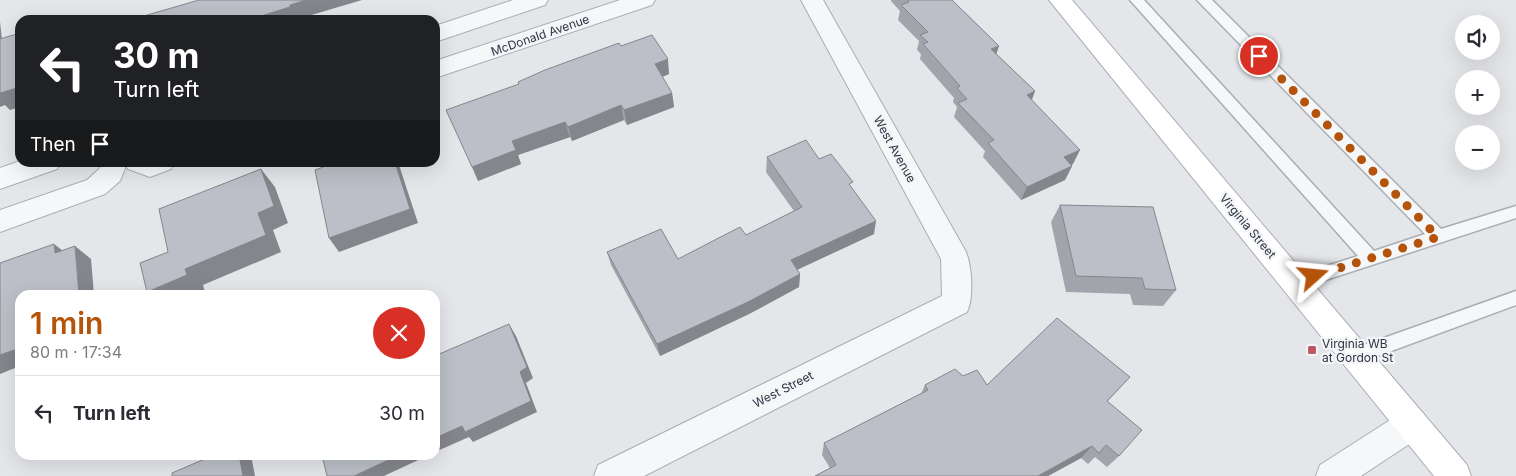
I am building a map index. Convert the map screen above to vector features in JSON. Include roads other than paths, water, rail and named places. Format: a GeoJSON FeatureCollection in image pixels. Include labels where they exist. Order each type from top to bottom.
{"type":"FeatureCollection","features":[{"type":"Feature","properties":{"kind":"street"},"geometry":{"type":"LineString","coordinates":[[440,32],[537,0]]}},
{"type":"Feature","properties":{"kind":"street","name":"McDonald Avenue"},"geometry":{"type":"LineString","coordinates":[[440,68],[644,0]]}},
{"type":"Feature","properties":{"kind":"street","name":"West Avenue"},"geometry":{"type":"LineString","coordinates":[[812,0],[955,258],[956,303]]}},
{"type":"Feature","properties":{"kind":"street","name":"Virginia Street"},"geometry":{"type":"LineString","coordinates":[[1060,0],[1455,476]]}},
{"type":"Feature","properties":{"kind":"street"},"geometry":{"type":"LineString","coordinates":[[0,179],[34,167]]}},
{"type":"Feature","properties":{"kind":"street"},"geometry":{"type":"LineString","coordinates":[[0,221],[96,187],[111,174],[113,167]]}},
{"type":"Feature","properties":{"kind":"street","name":"West Street"},"geometry":{"type":"LineString","coordinates":[[610,476],[956,303]]}},
{"type":"Feature","properties":{"kind":"street"},"geometry":{"type":"LineString","coordinates":[[1332,476],[1412,424]]}},
{"type":"Feature","properties":{"kind":"lane"},"geometry":{"type":"LineString","coordinates":[[1137,0],[1370,258]]}},
{"type":"Feature","properties":{"kind":"lane"},"geometry":{"type":"LineString","coordinates":[[1204,0],[1438,237]]}},
{"type":"Feature","properties":{"kind":"lane"},"geometry":{"type":"LineString","coordinates":[[1295,282],[1516,212]]}},
{"type":"Feature","properties":{"kind":"lane"},"geometry":{"type":"LineString","coordinates":[[1356,356],[1516,298]]}},
{"type":"Feature","properties":{"kind":"place","name":"Virginia WB at Gordon St"},"geometry":{"type":"Point","coordinates":[1312,350]}}]}
